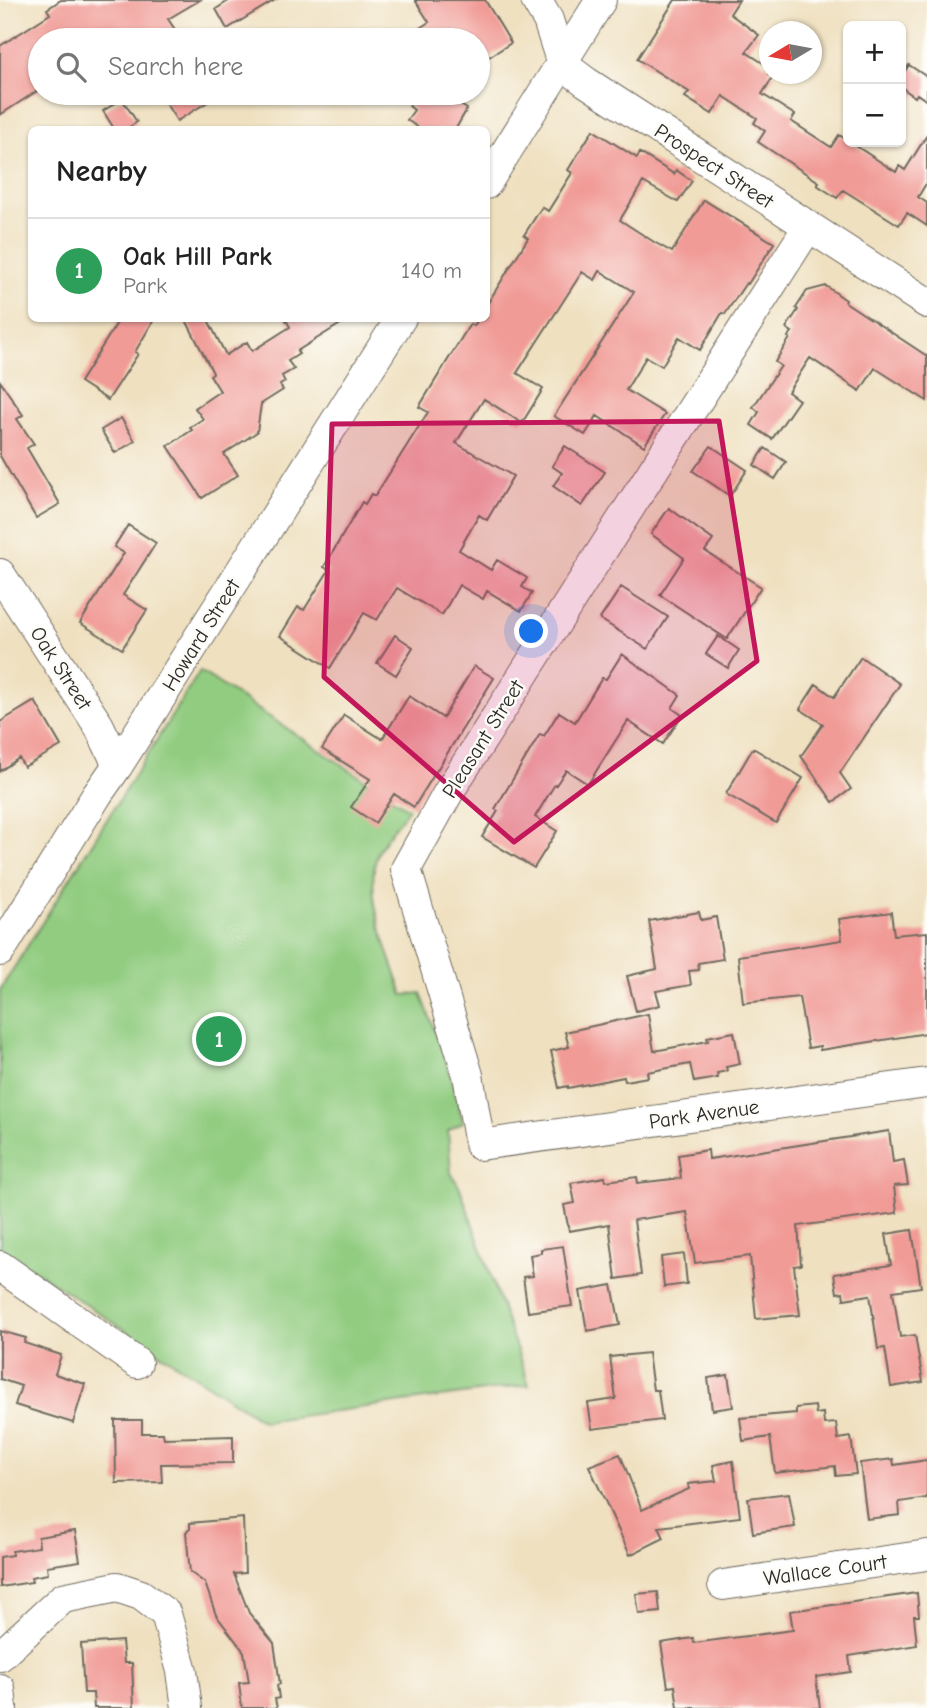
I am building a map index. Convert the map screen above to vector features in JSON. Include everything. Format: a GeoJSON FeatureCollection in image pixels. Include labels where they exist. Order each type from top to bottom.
{"type":"FeatureCollection","features":[{"type":"Feature","properties":{"kind":"street"},"geometry":{"type":"LineString","coordinates":[[536,0],[548,20],[562,64]]}},
{"type":"Feature","properties":{"kind":"street"},"geometry":{"type":"LineString","coordinates":[[490,178],[601,0]]}},
{"type":"Feature","properties":{"kind":"street","name":"Prospect Street"},"geometry":{"type":"LineString","coordinates":[[562,64],[808,228],[927,303]]}},
{"type":"Feature","properties":{"kind":"street","name":"Pleasant Street"},"geometry":{"type":"LineString","coordinates":[[480,1145],[468,1075],[406,869],[448,793],[808,228]]}},
{"type":"Feature","properties":{"kind":"street","name":"Howard Street"},"geometry":{"type":"LineString","coordinates":[[0,951],[398,322]]}},
{"type":"Feature","properties":{"kind":"street","name":"Oak Street"},"geometry":{"type":"LineString","coordinates":[[0,574],[99,726],[118,765]]}},
{"type":"Feature","properties":{"kind":"street","name":"Park Avenue"},"geometry":{"type":"LineString","coordinates":[[480,1145],[927,1083]]}},
{"type":"Feature","properties":{"kind":"street"},"geometry":{"type":"LineString","coordinates":[[0,1266],[137,1363]]}},
{"type":"Feature","properties":{"kind":"street","name":"Wallace Court"},"geometry":{"type":"LineString","coordinates":[[723,1585],[927,1555]]}},
{"type":"Feature","properties":{"kind":"street"},"geometry":{"type":"LineString","coordinates":[[0,1656],[63,1598],[117,1587],[141,1595],[166,1614],[182,1671],[187,1708]]}},
{"type":"Feature","properties":{"kind":"street"},"geometry":{"type":"LineString","coordinates":[[0,1689],[2,1708]]}},
{"type":"Feature","properties":{"kind":"highlighted area"},"geometry":{"type":"Polygon","coordinates":[[[719,421],[757,661],[514,842],[324,677],[332,424],[719,421]]]}},
{"type":"Feature","properties":{"kind":"green space"},"geometry":{"type":"Polygon","coordinates":[[[200,671],[409,809],[378,853],[373,887],[375,906],[403,995],[421,993],[449,1070],[463,1122],[448,1131],[451,1173],[460,1188],[529,1385],[263,1421],[0,1248],[0,990],[200,671]]]}},
{"type":"Feature","properties":{"kind":"building"},"geometry":{"type":"Polygon","coordinates":[[[61,0],[200,0],[168,19],[174,28],[28,28],[50,14],[47,9],[61,0]]]}},
{"type":"Feature","properties":{"kind":"building"},"geometry":{"type":"Polygon","coordinates":[[[230,0],[275,0],[229,28],[216,9],[230,0]]]}},
{"type":"Feature","properties":{"kind":"building"},"geometry":{"type":"Polygon","coordinates":[[[415,0],[485,0],[511,43],[490,56],[490,28],[420,28],[429,22],[415,0]]]}},
{"type":"Feature","properties":{"kind":"building"},"geometry":{"type":"Polygon","coordinates":[[[675,0],[739,0],[730,14],[759,35],[746,52],[759,60],[759,84],[768,84],[762,94],[795,115],[791,121],[831,147],[839,135],[843,138],[843,147],[857,147],[896,172],[899,166],[905,170],[927,135],[927,182],[918,197],[927,203],[927,226],[907,213],[899,225],[843,190],[837,198],[817,185],[819,182],[758,142],[765,131],[754,123],[757,118],[723,96],[712,114],[685,97],[689,92],[637,59],[675,0]]]}},
{"type":"Feature","properties":{"kind":"building"},"geometry":{"type":"Polygon","coordinates":[[[28,28],[28,97],[0,115],[0,46],[28,28]]]}},
{"type":"Feature","properties":{"kind":"building"},"geometry":{"type":"Polygon","coordinates":[[[909,65],[927,77],[927,101],[906,91],[906,70],[909,65]]]}},
{"type":"Feature","properties":{"kind":"building"},"geometry":{"type":"Polygon","coordinates":[[[112,105],[126,105],[137,122],[131,126],[112,126],[103,111],[112,105]]]}},
{"type":"Feature","properties":{"kind":"building"},"geometry":{"type":"Polygon","coordinates":[[[167,105],[203,105],[177,121],[167,105]]]}},
{"type":"Feature","properties":{"kind":"building"},"geometry":{"type":"Polygon","coordinates":[[[460,105],[467,109],[457,126],[416,126],[407,120],[414,110],[409,106],[460,105]]]}},
{"type":"Feature","properties":{"kind":"building"},"geometry":{"type":"Polygon","coordinates":[[[593,130],[637,158],[640,153],[674,174],[676,170],[692,181],[678,202],[643,182],[620,220],[654,242],[672,252],[704,200],[774,243],[748,284],[746,283],[725,314],[722,313],[700,350],[679,337],[662,366],[646,357],[626,390],[665,414],[644,446],[597,416],[585,435],[554,416],[634,292],[600,271],[595,280],[582,272],[517,373],[543,389],[522,423],[484,399],[456,443],[513,476],[487,520],[479,515],[459,550],[491,570],[497,560],[527,578],[522,587],[532,593],[521,611],[487,591],[483,599],[459,585],[442,615],[397,588],[377,620],[364,613],[330,668],[280,636],[298,607],[304,610],[329,570],[324,567],[362,502],[365,504],[371,494],[375,496],[428,412],[419,407],[470,324],[474,326],[476,322],[490,322],[490,300],[528,238],[524,235],[542,207],[548,211],[572,173],[568,170],[593,130]]]}},
{"type":"Feature","properties":{"kind":"building"},"geometry":{"type":"Polygon","coordinates":[[[826,286],[846,300],[845,302],[927,356],[927,401],[875,368],[860,391],[810,358],[788,392],[799,400],[772,439],[751,425],[759,412],[753,407],[781,366],[775,362],[790,338],[788,337],[792,332],[786,328],[798,310],[796,308],[807,291],[826,286]]]}},
{"type":"Feature","properties":{"kind":"building"},"geometry":{"type":"Polygon","coordinates":[[[118,322],[153,322],[135,352],[138,354],[108,400],[80,382],[118,322]]]}},
{"type":"Feature","properties":{"kind":"building"},"geometry":{"type":"Polygon","coordinates":[[[187,322],[209,322],[226,355],[247,342],[252,351],[290,327],[287,322],[344,322],[297,351],[299,354],[288,361],[294,369],[282,376],[285,382],[280,385],[283,390],[261,404],[257,432],[224,454],[238,475],[202,498],[168,446],[203,419],[195,408],[220,391],[210,375],[213,373],[187,322]]]}},
{"type":"Feature","properties":{"kind":"building"},"geometry":{"type":"Polygon","coordinates":[[[0,381],[23,415],[17,419],[34,444],[27,448],[60,504],[36,518],[0,456],[0,381]]]}},
{"type":"Feature","properties":{"kind":"building"},"geometry":{"type":"Polygon","coordinates":[[[121,418],[135,441],[115,453],[101,430],[121,418]]]}},
{"type":"Feature","properties":{"kind":"building"},"geometry":{"type":"Polygon","coordinates":[[[565,446],[605,472],[582,506],[553,486],[562,473],[552,466],[565,446]]]}},
{"type":"Feature","properties":{"kind":"building"},"geometry":{"type":"Polygon","coordinates":[[[711,446],[747,470],[730,496],[693,471],[711,446]]]}},
{"type":"Feature","properties":{"kind":"building"},"geometry":{"type":"Polygon","coordinates":[[[765,448],[786,462],[775,479],[754,465],[765,448]]]}},
{"type":"Feature","properties":{"kind":"building"},"geometry":{"type":"Polygon","coordinates":[[[669,508],[713,540],[705,551],[761,587],[727,639],[660,595],[684,558],[651,534],[669,508]]]}},
{"type":"Feature","properties":{"kind":"building"},"geometry":{"type":"Polygon","coordinates":[[[128,525],[156,543],[123,595],[147,610],[122,649],[80,623],[124,553],[114,547],[128,525]]]}},
{"type":"Feature","properties":{"kind":"building"},"geometry":{"type":"Polygon","coordinates":[[[621,587],[668,617],[647,649],[600,619],[621,587]]]}},
{"type":"Feature","properties":{"kind":"building"},"geometry":{"type":"Polygon","coordinates":[[[395,635],[413,647],[396,675],[377,663],[395,635]]]}},
{"type":"Feature","properties":{"kind":"building"},"geometry":{"type":"Polygon","coordinates":[[[718,636],[739,650],[728,668],[706,654],[718,636]]]}},
{"type":"Feature","properties":{"kind":"building"},"geometry":{"type":"Polygon","coordinates":[[[622,654],[680,695],[672,708],[682,715],[663,744],[628,721],[588,784],[566,770],[535,817],[557,831],[534,868],[482,837],[498,811],[495,809],[540,734],[544,736],[559,712],[575,722],[602,678],[606,679],[622,654]]]}},
{"type":"Feature","properties":{"kind":"building"},"geometry":{"type":"Polygon","coordinates":[[[861,657],[900,684],[840,773],[851,789],[833,802],[801,756],[823,724],[800,709],[816,684],[834,697],[861,657]]]}},
{"type":"Feature","properties":{"kind":"building"},"geometry":{"type":"Polygon","coordinates":[[[474,666],[494,678],[414,807],[394,794],[375,823],[351,807],[370,779],[322,749],[344,715],[382,739],[409,696],[443,718],[474,666]]]}},
{"type":"Feature","properties":{"kind":"building"},"geometry":{"type":"Polygon","coordinates":[[[35,701],[61,746],[24,767],[19,758],[0,771],[0,722],[35,701]]]}},
{"type":"Feature","properties":{"kind":"building"},"geometry":{"type":"Polygon","coordinates":[[[753,748],[803,778],[776,823],[726,794],[753,748]]]}},
{"type":"Feature","properties":{"kind":"building"},"geometry":{"type":"Polygon","coordinates":[[[699,912],[701,920],[716,917],[723,959],[698,963],[699,970],[689,971],[691,985],[656,991],[660,1005],[636,1011],[627,976],[657,969],[649,921],[699,912]]]}},
{"type":"Feature","properties":{"kind":"building"},"geometry":{"type":"Polygon","coordinates":[[[891,912],[894,935],[927,932],[927,1033],[820,1050],[820,1046],[808,1048],[799,997],[743,1003],[738,956],[842,940],[839,919],[891,912]]]}},
{"type":"Feature","properties":{"kind":"building"},"geometry":{"type":"Polygon","coordinates":[[[648,1014],[654,1051],[708,1041],[707,1037],[734,1032],[740,1064],[726,1067],[727,1071],[717,1073],[718,1078],[694,1082],[690,1064],[647,1072],[648,1077],[625,1081],[624,1077],[559,1088],[551,1051],[569,1047],[565,1032],[648,1014]]]}},
{"type":"Feature","properties":{"kind":"building"},"geometry":{"type":"Polygon","coordinates":[[[889,1131],[893,1162],[904,1160],[908,1185],[894,1186],[897,1213],[798,1226],[801,1265],[794,1266],[800,1315],[756,1319],[750,1256],[695,1263],[687,1212],[634,1220],[641,1275],[616,1279],[609,1224],[569,1231],[564,1205],[575,1203],[571,1183],[605,1177],[606,1181],[637,1177],[638,1183],[681,1178],[678,1155],[708,1150],[709,1159],[889,1131]]]}},
{"type":"Feature","properties":{"kind":"building"},"geometry":{"type":"Polygon","coordinates":[[[912,1230],[921,1287],[893,1291],[900,1337],[915,1335],[923,1382],[891,1387],[885,1348],[878,1349],[870,1295],[844,1299],[843,1292],[837,1293],[834,1274],[891,1265],[886,1234],[912,1230]]]}},
{"type":"Feature","properties":{"kind":"building"},"geometry":{"type":"Polygon","coordinates":[[[563,1246],[572,1306],[528,1312],[523,1277],[533,1276],[530,1255],[541,1253],[541,1249],[563,1246]]]}},
{"type":"Feature","properties":{"kind":"building"},"geometry":{"type":"Polygon","coordinates":[[[684,1254],[687,1284],[664,1287],[661,1257],[684,1254]]]}},
{"type":"Feature","properties":{"kind":"building"},"geometry":{"type":"Polygon","coordinates":[[[612,1285],[620,1325],[587,1331],[580,1291],[612,1285]]]}},
{"type":"Feature","properties":{"kind":"building"},"geometry":{"type":"Polygon","coordinates":[[[0,1331],[26,1338],[24,1343],[61,1355],[55,1374],[85,1384],[73,1423],[15,1405],[21,1386],[0,1379],[0,1331]]]}},
{"type":"Feature","properties":{"kind":"building"},"geometry":{"type":"Polygon","coordinates":[[[648,1353],[653,1390],[658,1390],[662,1420],[592,1429],[588,1403],[616,1399],[610,1357],[648,1353]]]}},
{"type":"Feature","properties":{"kind":"building"},"geometry":{"type":"Polygon","coordinates":[[[728,1375],[733,1407],[712,1410],[708,1378],[728,1375]]]}},
{"type":"Feature","properties":{"kind":"building"},"geometry":{"type":"Polygon","coordinates":[[[815,1406],[816,1414],[823,1413],[824,1424],[836,1423],[838,1439],[851,1437],[856,1474],[836,1476],[835,1466],[775,1473],[770,1437],[743,1441],[740,1418],[796,1413],[796,1408],[815,1406]]]}},
{"type":"Feature","properties":{"kind":"building"},"geometry":{"type":"Polygon","coordinates":[[[115,1420],[142,1420],[142,1433],[163,1433],[164,1438],[233,1436],[233,1463],[161,1464],[162,1482],[116,1483],[115,1420]]]}},
{"type":"Feature","properties":{"kind":"building"},"geometry":{"type":"Polygon","coordinates":[[[620,1454],[642,1510],[689,1489],[688,1484],[716,1481],[713,1465],[733,1461],[740,1517],[659,1527],[664,1538],[630,1555],[589,1466],[620,1454]]]}},
{"type":"Feature","properties":{"kind":"building"},"geometry":{"type":"Polygon","coordinates":[[[893,1459],[894,1465],[927,1460],[927,1498],[899,1502],[900,1515],[867,1519],[860,1463],[893,1459]]]}},
{"type":"Feature","properties":{"kind":"building"},"geometry":{"type":"Polygon","coordinates":[[[789,1493],[795,1527],[753,1533],[748,1498],[789,1493]]]}},
{"type":"Feature","properties":{"kind":"building"},"geometry":{"type":"Polygon","coordinates":[[[243,1518],[245,1573],[234,1574],[249,1613],[274,1643],[280,1684],[277,1685],[279,1698],[275,1699],[277,1708],[242,1708],[239,1683],[249,1682],[244,1652],[216,1615],[205,1583],[190,1572],[186,1532],[190,1529],[190,1523],[243,1518]]]}},
{"type":"Feature","properties":{"kind":"building"},"geometry":{"type":"Polygon","coordinates":[[[75,1531],[80,1561],[47,1566],[48,1574],[31,1577],[32,1582],[0,1587],[0,1557],[12,1555],[12,1551],[39,1547],[38,1537],[75,1531]]]}},
{"type":"Feature","properties":{"kind":"building"},"geometry":{"type":"Polygon","coordinates":[[[658,1592],[660,1612],[639,1614],[636,1594],[658,1592]]]}},
{"type":"Feature","properties":{"kind":"building"},"geometry":{"type":"Polygon","coordinates":[[[917,1593],[919,1616],[914,1616],[917,1645],[849,1656],[851,1672],[816,1677],[820,1708],[678,1708],[675,1686],[668,1687],[661,1643],[693,1638],[694,1643],[793,1630],[790,1611],[917,1593]]]}},
{"type":"Feature","properties":{"kind":"building"},"geometry":{"type":"Polygon","coordinates":[[[122,1641],[124,1663],[132,1663],[134,1708],[94,1708],[93,1693],[84,1693],[81,1644],[122,1641]]]}},
{"type":"Feature","properties":{"kind":"place","name":"Oak Hill Park"},"geometry":{"type":"Point","coordinates":[219,1039]}}]}
